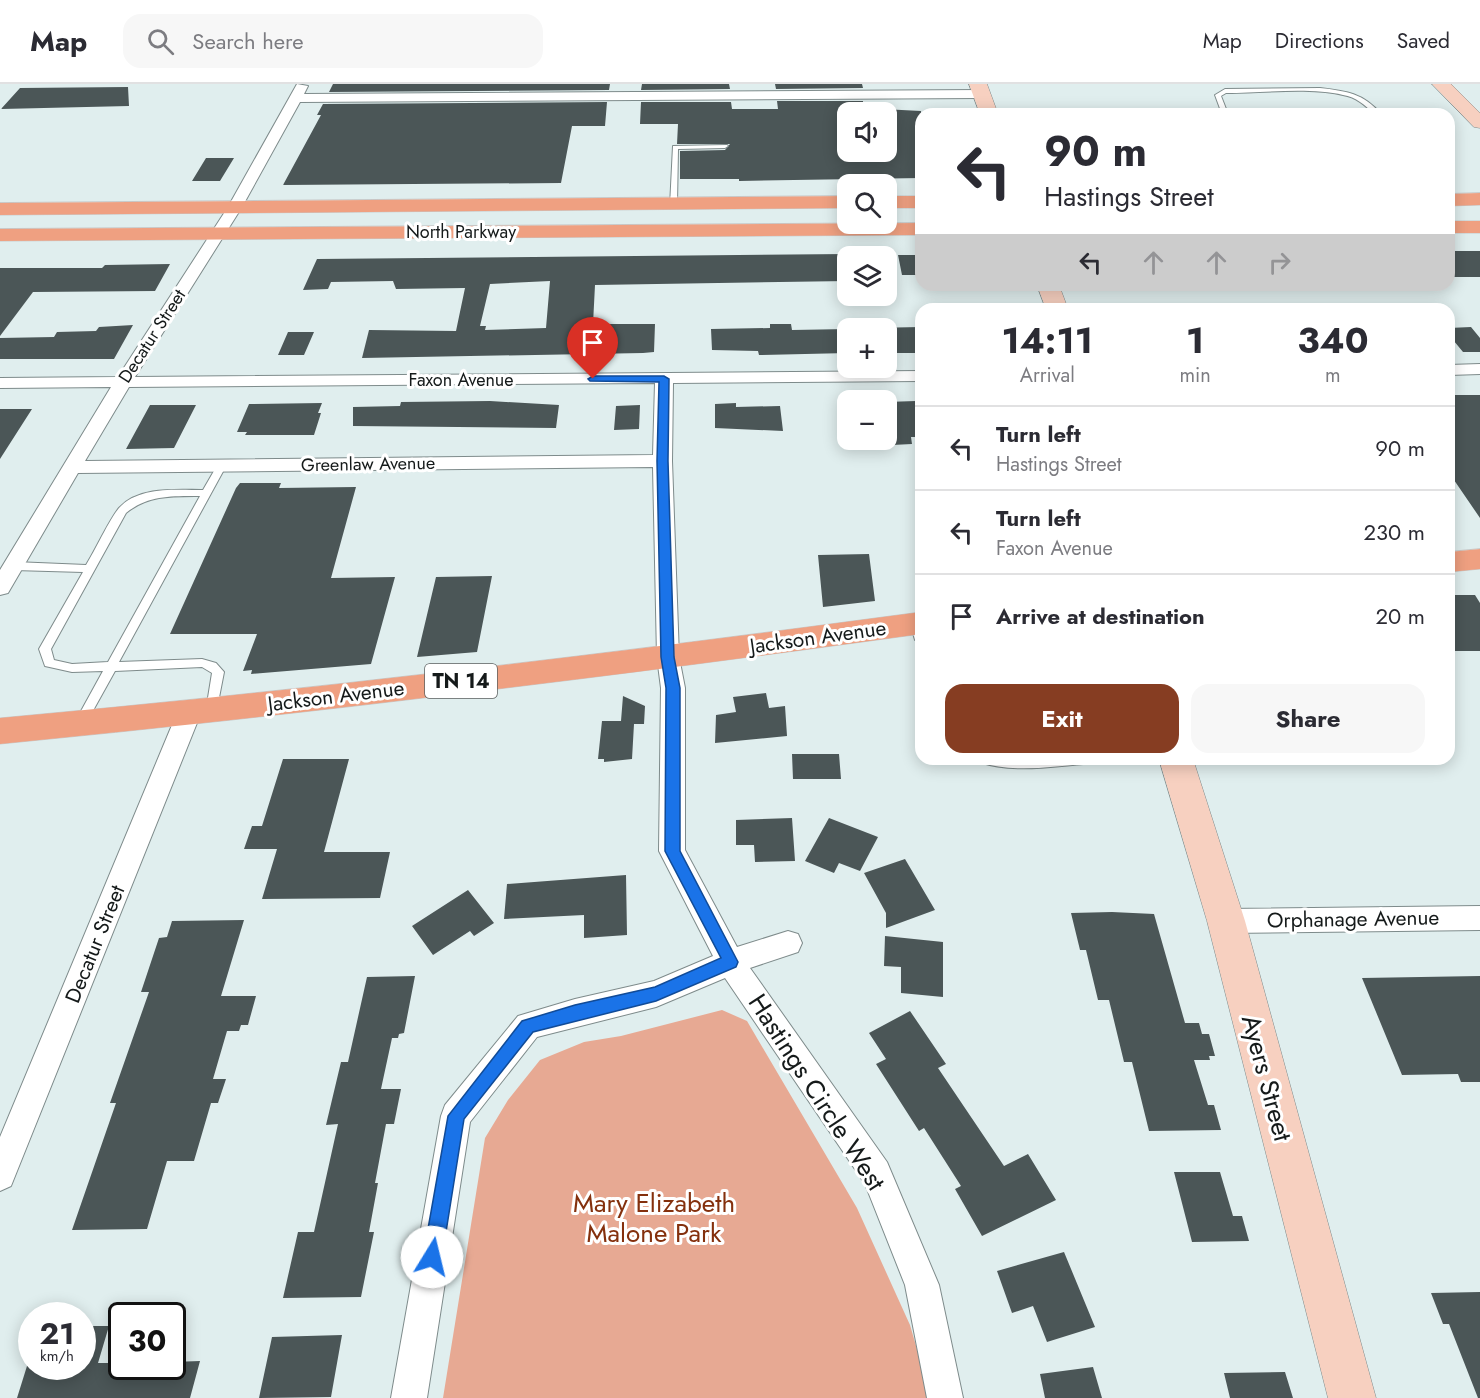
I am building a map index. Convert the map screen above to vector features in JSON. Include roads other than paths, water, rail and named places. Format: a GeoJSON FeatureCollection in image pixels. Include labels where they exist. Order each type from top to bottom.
{"type":"FeatureCollection","features":[{"type":"Feature","properties":{"kind":"main road"},"geometry":{"type":"LineString","coordinates":[[1455,200],[1480,199]]}},
{"type":"Feature","properties":{"kind":"main road","name":"North Parkway"},"geometry":{"type":"LineString","coordinates":[[0,209],[837,202]]}},
{"type":"Feature","properties":{"kind":"main road"},"geometry":{"type":"LineString","coordinates":[[897,202],[915,202]]}},
{"type":"Feature","properties":{"kind":"main road"},"geometry":{"type":"LineString","coordinates":[[1455,227],[1480,227]]}},
{"type":"Feature","properties":{"kind":"main road","name":"North Parkway"},"geometry":{"type":"LineString","coordinates":[[0,235],[915,229]]}},
{"type":"Feature","properties":{"kind":"main road"},"geometry":{"type":"LineString","coordinates":[[1455,561],[1480,559]]}},
{"type":"Feature","properties":{"kind":"main road","name":"Jackson Avenue"},"geometry":{"type":"LineString","coordinates":[[0,731],[201,711],[915,629]]}},
{"type":"Feature","properties":{"kind":"street","name":"Decatur Street"},"geometry":{"type":"LineString","coordinates":[[0,588],[10,564],[74,467],[123,382],[235,207],[303,84]]}},
{"type":"Feature","properties":{"kind":"street"},"geometry":{"type":"LineString","coordinates":[[1441,84],[1480,123]]}},
{"type":"Feature","properties":{"kind":"street"},"geometry":{"type":"LineString","coordinates":[[295,98],[980,89],[987,108]]}},
{"type":"Feature","properties":{"kind":"street"},"geometry":{"type":"LineString","coordinates":[[1455,370],[1480,369]]}},
{"type":"Feature","properties":{"kind":"street","name":"Faxon Avenue"},"geometry":{"type":"LineString","coordinates":[[0,383],[915,376]]}},
{"type":"Feature","properties":{"kind":"street","name":"Hastings Circle West"},"geometry":{"type":"LineString","coordinates":[[664,379],[662,461],[668,657],[673,688],[672,851],[730,962],[876,1173],[922,1285],[945,1398]]}},
{"type":"Feature","properties":{"kind":"street","name":"Greenlaw Avenue"},"geometry":{"type":"LineString","coordinates":[[74,467],[662,461]]}},
{"type":"Feature","properties":{"kind":"street","name":"Decatur Street"},"geometry":{"type":"LineString","coordinates":[[0,1175],[201,711]]}},
{"type":"Feature","properties":{"kind":"street","name":"Ayers Street"},"geometry":{"type":"LineString","coordinates":[[1178,765],[1226,921],[1352,1398]]}},
{"type":"Feature","properties":{"kind":"street","name":"Orphanage Avenue"},"geometry":{"type":"LineString","coordinates":[[1226,921],[1480,918]]}},
{"type":"Feature","properties":{"kind":"street"},"geometry":{"type":"LineString","coordinates":[[408,1398],[456,1116],[528,1026],[575,1012],[656,994],[730,962],[788,943]]}},
{"type":"Feature","properties":{"kind":"lane"},"geometry":{"type":"LineString","coordinates":[[1223,108],[1218,95],[1225,91],[1320,90],[1356,96],[1371,108]]}},
{"type":"Feature","properties":{"kind":"lane"},"geometry":{"type":"LineString","coordinates":[[674,204],[675,147],[725,147]]}},
{"type":"Feature","properties":{"kind":"lane"},"geometry":{"type":"LineString","coordinates":[[81,723],[220,466]]}},
{"type":"Feature","properties":{"kind":"lane"},"geometry":{"type":"LineString","coordinates":[[201,711],[219,682],[218,672],[212,666],[202,663],[72,668],[49,663],[45,649],[122,512],[131,502],[158,494],[206,493]]}},
{"type":"Feature","properties":{"kind":"lane"},"geometry":{"type":"LineString","coordinates":[[10,564],[90,569]]}},
{"type":"Feature","properties":{"kind":"park label","name":"Mary Elizabeth Malone Park"},"geometry":{"type":"Point","coordinates":[654,1218]}}]}
